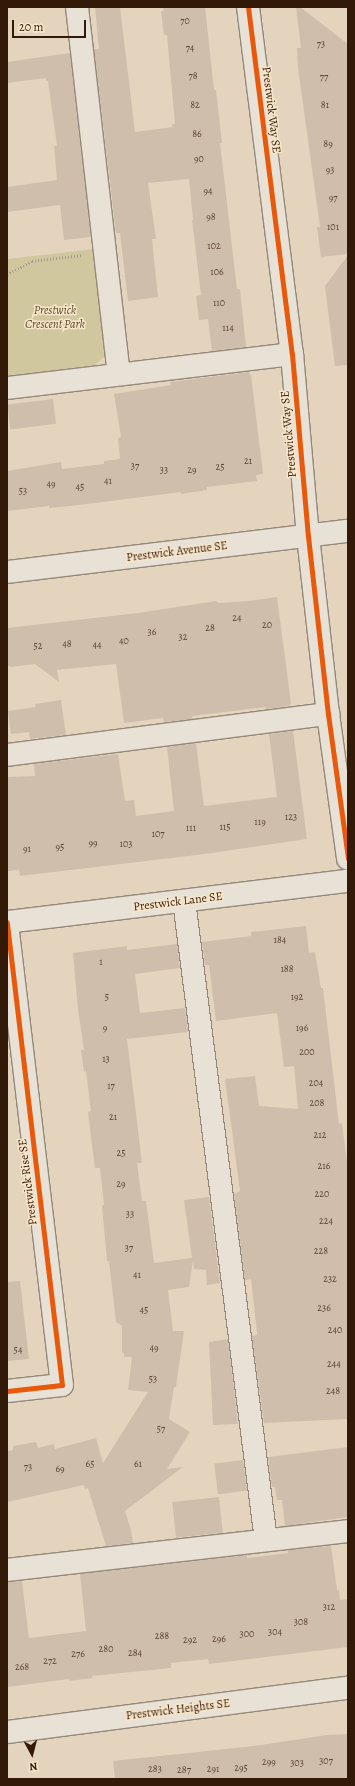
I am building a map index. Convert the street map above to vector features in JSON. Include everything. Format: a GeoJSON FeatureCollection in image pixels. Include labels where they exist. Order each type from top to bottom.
{"type":"FeatureCollection","features":[{"type":"Feature","properties":{"kind":"street"},"geometry":{"type":"LineString","coordinates":[[77,7],[119,374]]}},
{"type":"Feature","properties":{"kind":"street","name":"Prestwick Way SE"},"geometry":{"type":"LineString","coordinates":[[248,7],[292,354],[308,536],[328,714],[348,859]]}},
{"type":"Feature","properties":{"kind":"street"},"geometry":{"type":"LineString","coordinates":[[7,388],[292,354]]}},
{"type":"Feature","properties":{"kind":"street","name":"Prestwick Avenue SE"},"geometry":{"type":"LineString","coordinates":[[7,572],[348,531]]}},
{"type":"Feature","properties":{"kind":"street"},"geometry":{"type":"LineString","coordinates":[[7,755],[328,714]]}},
{"type":"Feature","properties":{"kind":"street","name":"Prestwick Lane SE"},"geometry":{"type":"LineString","coordinates":[[7,922],[348,881]]}},
{"type":"Feature","properties":{"kind":"street"},"geometry":{"type":"LineString","coordinates":[[184,901],[266,1540]]}},
{"type":"Feature","properties":{"kind":"street","name":"Prestwick Rise SE"},"geometry":{"type":"LineString","coordinates":[[7,922],[62,1385],[7,1391]]}},
{"type":"Feature","properties":{"kind":"street"},"geometry":{"type":"LineString","coordinates":[[7,1570],[348,1531]]}},
{"type":"Feature","properties":{"kind":"street","name":"Prestwick Heights SE"},"geometry":{"type":"LineString","coordinates":[[7,1732],[348,1688]]}},
{"type":"Feature","properties":{"kind":"path"},"geometry":{"type":"LineString","coordinates":[[7,274],[32,261],[105,253]]}},
{"type":"Feature","properties":{"kind":"green space","name":"Prestwick Crescent Park"},"geometry":{"type":"Polygon","coordinates":[[[95,249],[106,355],[95,365],[7,376],[7,259],[95,249]]]}},
{"type":"Feature","properties":{"kind":"building"},"geometry":{"type":"Polygon","coordinates":[[[95,7],[120,7],[135,132],[173,127],[172,124],[175,124],[167,35],[164,35],[161,11],[164,11],[163,7],[205,7],[214,90],[216,90],[222,143],[220,143],[237,289],[240,289],[246,347],[212,351],[208,319],[199,320],[196,296],[201,295],[192,220],[189,179],[148,183],[156,239],[152,239],[158,297],[128,301],[120,233],[116,233],[94,49],[99,49],[95,7]]]}},
{"type":"Feature","properties":{"kind":"building"},"geometry":{"type":"Polygon","coordinates":[[[296,7],[300,7],[348,44],[348,254],[321,257],[317,227],[320,227],[298,68],[297,48],[301,48],[296,7]]]}},
{"type":"Feature","properties":{"kind":"building"},"geometry":{"type":"Polygon","coordinates":[[[70,53],[91,237],[64,240],[60,205],[7,212],[7,187],[57,180],[54,146],[57,146],[48,81],[46,81],[46,78],[7,83],[7,62],[70,53]]]}},
{"type":"Feature","properties":{"kind":"building"},"geometry":{"type":"Polygon","coordinates":[[[348,255],[348,365],[335,366],[325,286],[348,255]]]}},
{"type":"Feature","properties":{"kind":"building"},"geometry":{"type":"Polygon","coordinates":[[[249,372],[251,375],[263,474],[256,475],[257,481],[207,487],[207,490],[181,494],[181,492],[71,506],[49,508],[49,506],[7,511],[7,471],[61,462],[62,469],[104,464],[104,461],[120,459],[118,438],[121,437],[114,394],[171,385],[170,382],[249,372]]]}},
{"type":"Feature","properties":{"kind":"building"},"geometry":{"type":"Polygon","coordinates":[[[53,399],[56,424],[10,429],[7,405],[53,399]]]}},
{"type":"Feature","properties":{"kind":"building"},"geometry":{"type":"Polygon","coordinates":[[[277,597],[291,703],[289,706],[266,709],[266,707],[192,716],[193,719],[164,722],[163,718],[124,723],[116,664],[57,670],[59,682],[35,664],[10,667],[7,666],[7,628],[138,613],[216,601],[218,603],[249,601],[277,597]]]}},
{"type":"Feature","properties":{"kind":"building"},"geometry":{"type":"Polygon","coordinates":[[[61,700],[66,735],[30,739],[29,732],[11,734],[8,711],[36,707],[35,704],[61,700]]]}},
{"type":"Feature","properties":{"kind":"building"},"geometry":{"type":"Polygon","coordinates":[[[293,731],[307,839],[205,854],[20,876],[19,870],[7,871],[7,777],[35,776],[34,764],[118,754],[125,801],[134,800],[136,816],[174,811],[167,747],[196,743],[204,806],[277,797],[269,734],[293,731]]]}},
{"type":"Feature","properties":{"kind":"building"},"geometry":{"type":"Polygon","coordinates":[[[306,926],[309,953],[315,952],[321,988],[323,988],[339,1124],[342,1123],[348,1170],[348,1419],[264,1423],[252,1336],[257,1335],[257,1333],[251,1279],[245,1280],[234,1194],[240,1191],[225,1079],[255,1076],[259,1106],[298,1109],[294,1066],[284,1067],[277,1013],[216,1021],[209,965],[205,965],[202,942],[251,936],[251,932],[306,926]]]}},
{"type":"Feature","properties":{"kind":"building"},"geometry":{"type":"Polygon","coordinates":[[[177,944],[180,968],[135,974],[140,1013],[185,1008],[188,1032],[127,1039],[142,1163],[137,1163],[142,1201],[146,1201],[154,1263],[192,1258],[184,1200],[209,1197],[220,1283],[207,1285],[206,1270],[194,1269],[193,1261],[189,1287],[168,1290],[173,1331],[184,1331],[176,1387],[174,1387],[169,1419],[190,1432],[167,1469],[183,1467],[125,1511],[131,1530],[133,1543],[106,1546],[88,1488],[85,1489],[84,1485],[7,1502],[7,1451],[13,1450],[13,1446],[36,1442],[38,1448],[54,1444],[55,1449],[96,1438],[103,1463],[148,1392],[128,1390],[132,1357],[124,1357],[124,1353],[122,1353],[122,1326],[116,1322],[109,1261],[107,1261],[102,1206],[104,1205],[100,1168],[95,1168],[88,1112],[91,1111],[86,1071],[84,1072],[81,1050],[84,1050],[78,1010],[73,953],[127,946],[127,950],[177,944]]]}},
{"type":"Feature","properties":{"kind":"building"},"geometry":{"type":"Polygon","coordinates":[[[20,1281],[29,1359],[7,1361],[7,1282],[20,1281]]]}},
{"type":"Feature","properties":{"kind":"building"},"geometry":{"type":"Polygon","coordinates":[[[228,1339],[238,1424],[213,1425],[209,1342],[228,1339]]]}},
{"type":"Feature","properties":{"kind":"building"},"geometry":{"type":"Polygon","coordinates":[[[348,1447],[348,1517],[285,1526],[282,1500],[277,1500],[275,1487],[272,1487],[268,1457],[348,1447]]]}},
{"type":"Feature","properties":{"kind":"building"},"geometry":{"type":"Polygon","coordinates":[[[243,1460],[247,1491],[218,1494],[214,1464],[243,1460]]]}},
{"type":"Feature","properties":{"kind":"building"},"geometry":{"type":"Polygon","coordinates":[[[219,1497],[223,1533],[176,1538],[172,1502],[219,1497]]]}},
{"type":"Feature","properties":{"kind":"building"},"geometry":{"type":"Polygon","coordinates":[[[331,1546],[337,1590],[339,1590],[340,1600],[348,1599],[348,1647],[209,1664],[208,1659],[171,1663],[171,1668],[7,1687],[7,1582],[22,1581],[29,1638],[86,1631],[80,1574],[247,1555],[247,1558],[288,1553],[288,1550],[331,1546]]]}},
{"type":"Feature","properties":{"kind":"building"},"geometry":{"type":"Polygon","coordinates":[[[348,1734],[348,1779],[115,1779],[113,1761],[254,1746],[327,1735],[348,1734]]]}},
{"type":"Feature","properties":{"kind":"cycle path"},"geometry":{"type":"LineString","coordinates":[[248,7],[292,354],[308,536],[328,714],[348,859]]}},
{"type":"Feature","properties":{"kind":"cycle path"},"geometry":{"type":"LineString","coordinates":[[7,922],[62,1385],[7,1391]]}}]}
